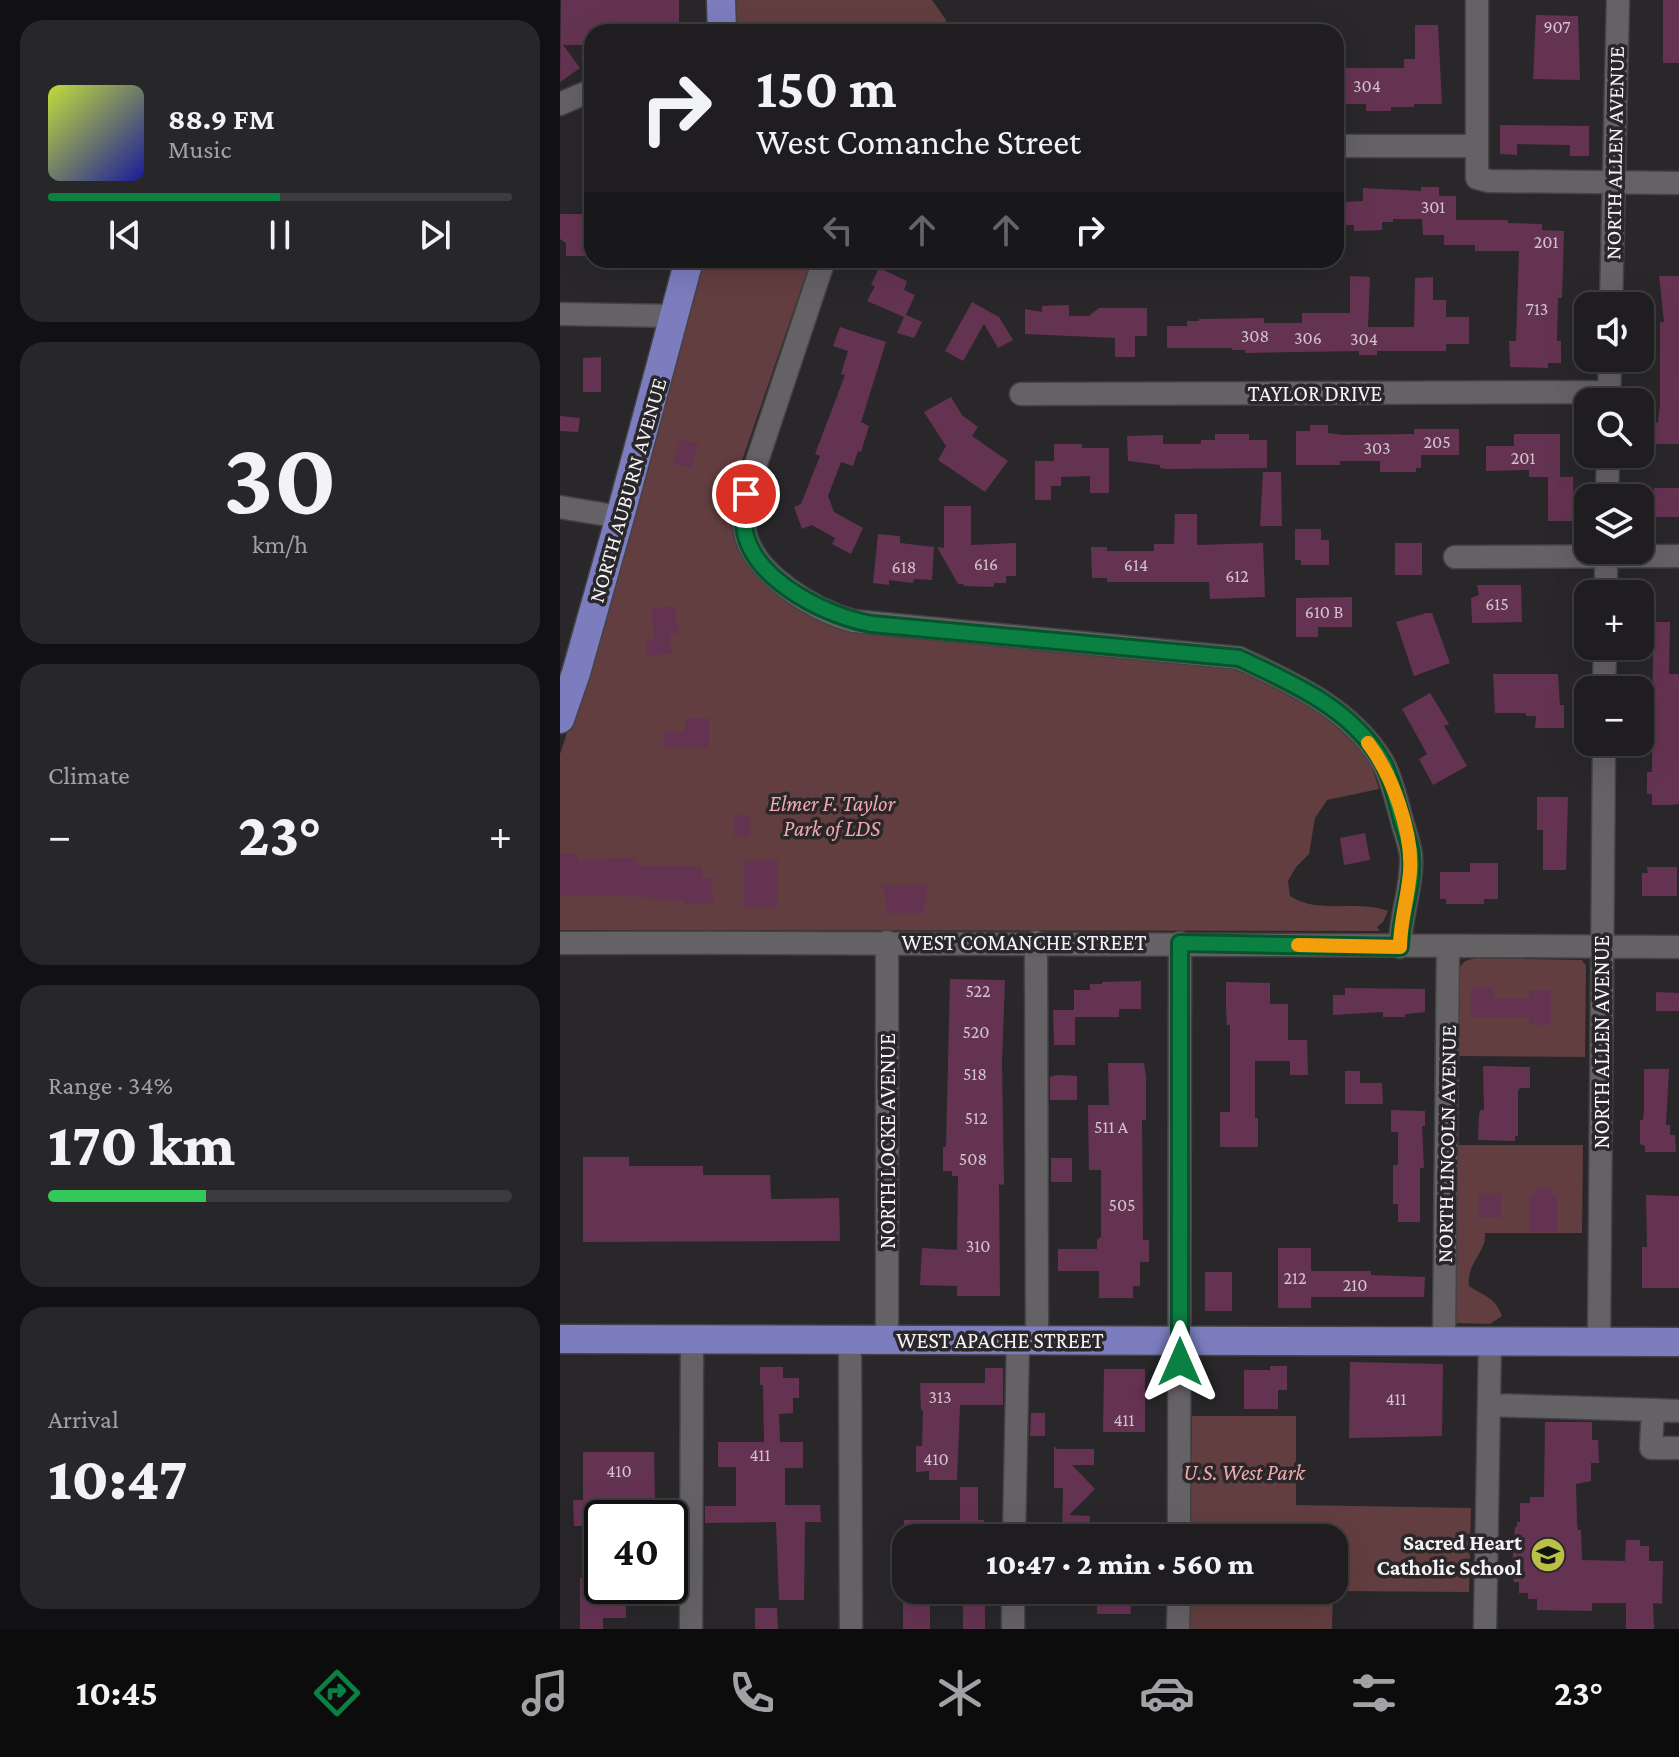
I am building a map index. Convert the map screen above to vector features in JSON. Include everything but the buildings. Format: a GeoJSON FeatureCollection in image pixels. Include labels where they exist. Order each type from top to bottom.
{"type":"FeatureCollection","features":[{"type":"Feature","properties":{"kind":"main road"},"geometry":{"type":"LineString","coordinates":[[721,0],[722,24]]}},
{"type":"Feature","properties":{"kind":"main road","name":"NORTH AUBURN AVENUE"},"geometry":{"type":"LineString","coordinates":[[560,719],[620,517],[687,268]]}},
{"type":"Feature","properties":{"kind":"main road","name":"WEST APACHE STREET"},"geometry":{"type":"LineString","coordinates":[[560,1339],[1679,1342]]}},
{"type":"Feature","properties":{"kind":"street"},"geometry":{"type":"LineString","coordinates":[[1477,0],[1477,178],[1489,181],[1679,183]]}},
{"type":"Feature","properties":{"kind":"street","name":"NORTH ALLEN AVENUE"},"geometry":{"type":"LineString","coordinates":[[1611,292],[1618,0]]}},
{"type":"Feature","properties":{"kind":"street"},"geometry":{"type":"LineString","coordinates":[[560,104],[584,94]]}},
{"type":"Feature","properties":{"kind":"street"},"geometry":{"type":"LineString","coordinates":[[1344,146],[1476,146]]}},
{"type":"Feature","properties":{"kind":"street"},"geometry":{"type":"LineString","coordinates":[[821,268],[746,494],[743,515],[745,533],[762,568],[811,602],[853,621],[1239,658],[1290,682],[1348,718],[1382,761],[1395,794],[1411,854],[1400,947]]}},
{"type":"Feature","properties":{"kind":"street"},"geometry":{"type":"LineString","coordinates":[[560,314],[675,316]]}},
{"type":"Feature","properties":{"kind":"street","name":"TAYLOR DRIVE"},"geometry":{"type":"LineString","coordinates":[[1021,394],[1574,397]]}},
{"type":"Feature","properties":{"kind":"street"},"geometry":{"type":"LineString","coordinates":[[560,507],[620,517]]}},
{"type":"Feature","properties":{"kind":"street"},"geometry":{"type":"LineString","coordinates":[[1455,557],[1574,555]]}},
{"type":"Feature","properties":{"kind":"street"},"geometry":{"type":"LineString","coordinates":[[1654,555],[1679,556]]}},
{"type":"Feature","properties":{"kind":"street","name":"NORTH ALLEN AVENUE"},"geometry":{"type":"LineString","coordinates":[[1599,1342],[1604,756]]}},
{"type":"Feature","properties":{"kind":"street","name":"NORTH LOCKE AVENUE"},"geometry":{"type":"LineString","coordinates":[[887,942],[887,1340]]}},
{"type":"Feature","properties":{"kind":"street"},"geometry":{"type":"LineString","coordinates":[[1015,1524],[1027,1340],[1036,942]]}},
{"type":"Feature","properties":{"kind":"street","name":"WEST COMANCHE STREET"},"geometry":{"type":"LineString","coordinates":[[560,943],[1036,942],[1679,947]]}},
{"type":"Feature","properties":{"kind":"street"},"geometry":{"type":"LineString","coordinates":[[1179,1524],[1180,943]]}},
{"type":"Feature","properties":{"kind":"street","name":"NORTH LINCOLN AVENUE"},"geometry":{"type":"LineString","coordinates":[[1444,1341],[1448,947]]}},
{"type":"Feature","properties":{"kind":"street"},"geometry":{"type":"LineString","coordinates":[[691,1629],[692,1339]]}},
{"type":"Feature","properties":{"kind":"street"},"geometry":{"type":"LineString","coordinates":[[850,1340],[851,1629]]}},
{"type":"Feature","properties":{"kind":"street"},"geometry":{"type":"LineString","coordinates":[[1485,1629],[1490,1341]]}},
{"type":"Feature","properties":{"kind":"street"},"geometry":{"type":"LineString","coordinates":[[1489,1405],[1679,1411]]}},
{"type":"Feature","properties":{"kind":"street"},"geometry":{"type":"LineString","coordinates":[[1653,1410],[1651,1448],[1679,1448]]}},
{"type":"Feature","properties":{"kind":"street"},"geometry":{"type":"LineString","coordinates":[[1013,1604],[1013,1629]]}},
{"type":"Feature","properties":{"kind":"street"},"geometry":{"type":"LineString","coordinates":[[1178,1629],[1179,1604]]}},
{"type":"Feature","properties":{"kind":"green space"},"geometry":{"type":"Polygon","coordinates":[[[731,0],[932,0],[946,20],[945,24],[732,24],[731,0]]]}},
{"type":"Feature","properties":{"kind":"green space","name":"Elmer F. Taylor Park of LDS"},"geometry":{"type":"Polygon","coordinates":[[[697,268],[808,268],[735,481],[734,523],[740,550],[750,568],[763,580],[860,630],[1231,669],[1279,683],[1323,714],[1361,750],[1371,764],[1379,789],[1327,800],[1315,818],[1309,854],[1288,881],[1290,896],[1313,905],[1364,906],[1388,911],[1377,927],[1380,931],[560,930],[560,754],[590,663],[697,268]]]}},
{"type":"Feature","properties":{"kind":"green space"},"geometry":{"type":"Polygon","coordinates":[[[1476,958],[1582,960],[1586,966],[1585,1057],[1456,1056],[1459,968],[1465,961],[1476,958]]]}},
{"type":"Feature","properties":{"kind":"green space"},"geometry":{"type":"Polygon","coordinates":[[[1454,1145],[1583,1145],[1582,1233],[1485,1233],[1483,1246],[1471,1271],[1469,1286],[1489,1298],[1499,1310],[1502,1316],[1490,1324],[1454,1323],[1454,1145]]]}},
{"type":"Feature","properties":{"kind":"green space","name":"U.S. West Park"},"geometry":{"type":"Polygon","coordinates":[[[1192,1416],[1296,1416],[1296,1505],[1471,1508],[1469,1592],[1348,1591],[1348,1524],[1190,1524],[1192,1416]]]}},
{"type":"Feature","properties":{"kind":"green space","name":"U.S. West Park"},"geometry":{"type":"Polygon","coordinates":[[[1189,1604],[1333,1604],[1332,1629],[1189,1629],[1189,1604]]]}},
{"type":"Feature","properties":{"kind":"slow traffic"},"geometry":{"type":"LineString","coordinates":[[1298,945],[1400,947],[1411,854],[1395,794],[1382,761],[1368,743]]}},
{"type":"Feature","properties":{"kind":"place","name":"Sacred Heart Catholic School"},"geometry":{"type":"Point","coordinates":[1548,1555]}},
{"type":"Feature","properties":{"kind":"route"},"geometry":{"type":"LineString","coordinates":[[746,494],[743,515],[745,533],[762,568],[839,617],[872,624],[1239,658],[1290,682],[1348,718],[1382,761],[1395,794],[1411,854],[1400,947],[1180,943],[1180,1362]]}}]}
